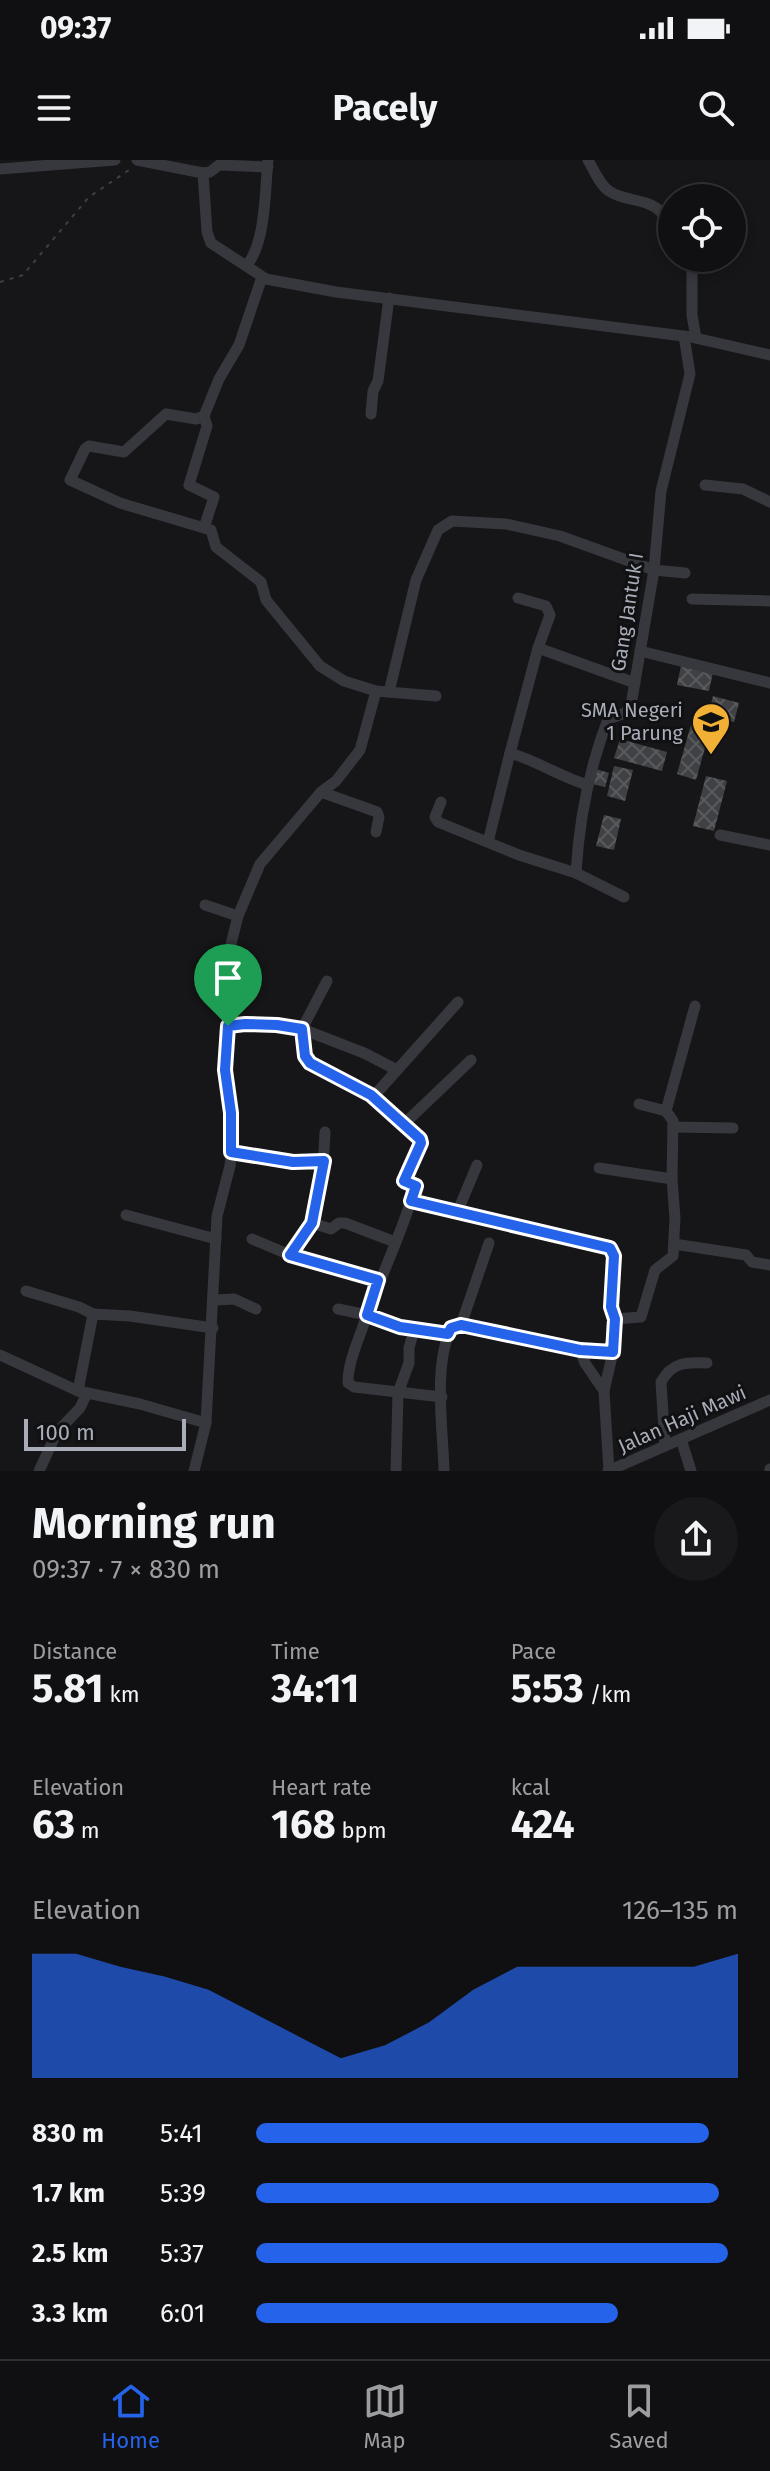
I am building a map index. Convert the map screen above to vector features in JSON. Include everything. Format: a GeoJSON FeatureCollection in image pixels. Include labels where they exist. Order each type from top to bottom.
{"type":"FeatureCollection","features":[{"type":"Feature","properties":{"kind":"street"},"geometry":{"type":"LineString","coordinates":[[0,169],[115,160]]}},
{"type":"Feature","properties":{"kind":"street"},"geometry":{"type":"LineString","coordinates":[[588,160],[599,180],[611,192],[658,209]]}},
{"type":"Feature","properties":{"kind":"street"},"geometry":{"type":"LineString","coordinates":[[599,180],[601,160]]}},
{"type":"Feature","properties":{"kind":"street"},"geometry":{"type":"LineString","coordinates":[[139,161],[203,173],[219,165],[268,164],[262,219],[254,256],[247,265]]}},
{"type":"Feature","properties":{"kind":"street"},"geometry":{"type":"LineString","coordinates":[[203,173],[208,238],[217,248],[262,277],[304,287],[690,337],[770,355]]}},
{"type":"Feature","properties":{"kind":"street","name":"Gang Jantuk I"},"geometry":{"type":"LineString","coordinates":[[576,873],[580,823],[608,719],[629,710],[635,683],[654,570],[661,491],[690,374],[692,272]]}},
{"type":"Feature","properties":{"kind":"street"},"geometry":{"type":"LineString","coordinates":[[204,528],[214,497],[189,485],[207,426],[204,416],[219,379],[239,345],[262,277]]}},
{"type":"Feature","properties":{"kind":"street"},"geometry":{"type":"LineString","coordinates":[[371,414],[389,298]]}},
{"type":"Feature","properties":{"kind":"street"},"geometry":{"type":"LineString","coordinates":[[204,416],[196,419],[166,414],[124,452],[89,446],[70,480],[120,503],[211,530],[216,547],[261,582],[266,600],[320,666],[344,681],[376,691],[436,696]]}},
{"type":"Feature","properties":{"kind":"street"},"geometry":{"type":"LineString","coordinates":[[705,485],[743,489],[770,502]]}},
{"type":"Feature","properties":{"kind":"street"},"geometry":{"type":"LineString","coordinates":[[389,692],[416,580],[432,539],[445,524],[461,520],[506,524],[560,536],[654,570],[685,573]]}},
{"type":"Feature","properties":{"kind":"street"},"geometry":{"type":"LineString","coordinates":[[488,842],[538,648],[550,621],[550,612],[542,604],[518,598]]}},
{"type":"Feature","properties":{"kind":"street"},"geometry":{"type":"LineString","coordinates":[[692,599],[770,601]]}},
{"type":"Feature","properties":{"kind":"street"},"geometry":{"type":"LineString","coordinates":[[538,648],[635,683]]}},
{"type":"Feature","properties":{"kind":"street"},"geometry":{"type":"LineString","coordinates":[[640,651],[770,683]]}},
{"type":"Feature","properties":{"kind":"street"},"geometry":{"type":"LineString","coordinates":[[194,1471],[206,1423],[215,1300],[213,1272],[217,1216],[231,1152],[231,1113],[225,1070],[228,990],[225,974],[238,916],[254,875],[267,853],[321,792],[336,781],[360,750],[376,691]]}},
{"type":"Feature","properties":{"kind":"street"},"geometry":{"type":"LineString","coordinates":[[510,753],[588,785]]}},
{"type":"Feature","properties":{"kind":"street"},"geometry":{"type":"LineString","coordinates":[[321,792],[377,812],[376,832]]}},
{"type":"Feature","properties":{"kind":"street"},"geometry":{"type":"LineString","coordinates":[[441,802],[436,821],[576,873],[624,897]]}},
{"type":"Feature","properties":{"kind":"street"},"geometry":{"type":"LineString","coordinates":[[720,835],[770,845]]}},
{"type":"Feature","properties":{"kind":"street"},"geometry":{"type":"LineString","coordinates":[[205,905],[238,916]]}},
{"type":"Feature","properties":{"kind":"street"},"geometry":{"type":"LineString","coordinates":[[327,981],[302,1029],[305,1056],[310,1063],[373,1097],[421,1143],[404,1181],[416,1186],[378,1280],[352,1356],[348,1383],[354,1387],[442,1397]]}},
{"type":"Feature","properties":{"kind":"street"},"geometry":{"type":"LineString","coordinates":[[373,1097],[458,1002]]}},
{"type":"Feature","properties":{"kind":"street"},"geometry":{"type":"LineString","coordinates":[[666,1111],[695,1006]]}},
{"type":"Feature","properties":{"kind":"street"},"geometry":{"type":"LineString","coordinates":[[228,1026],[277,1025],[302,1029],[364,1053],[397,1070]]}},
{"type":"Feature","properties":{"kind":"street"},"geometry":{"type":"LineString","coordinates":[[404,1124],[471,1060]]}},
{"type":"Feature","properties":{"kind":"street"},"geometry":{"type":"LineString","coordinates":[[615,1319],[641,1317],[655,1270],[672,1259],[674,1244],[671,1116],[666,1111],[639,1104]]}},
{"type":"Feature","properties":{"kind":"street"},"geometry":{"type":"LineString","coordinates":[[673,1127],[733,1128]]}},
{"type":"Feature","properties":{"kind":"street"},"geometry":{"type":"LineString","coordinates":[[290,1255],[312,1223],[324,1161],[325,1132]]}},
{"type":"Feature","properties":{"kind":"street"},"geometry":{"type":"LineString","coordinates":[[231,1152],[293,1162],[324,1161]]}},
{"type":"Feature","properties":{"kind":"street"},"geometry":{"type":"LineString","coordinates":[[457,1213],[477,1165]]}},
{"type":"Feature","properties":{"kind":"street"},"geometry":{"type":"LineString","coordinates":[[599,1168],[672,1179]]}},
{"type":"Feature","properties":{"kind":"street"},"geometry":{"type":"LineString","coordinates":[[411,1201],[610,1248],[614,1256],[611,1307],[615,1319],[613,1352],[604,1391],[609,1471]]}},
{"type":"Feature","properties":{"kind":"street"},"geometry":{"type":"LineString","coordinates":[[126,1215],[216,1239]]}},
{"type":"Feature","properties":{"kind":"street"},"geometry":{"type":"LineString","coordinates":[[312,1223],[331,1229],[345,1223],[395,1242]]}},
{"type":"Feature","properties":{"kind":"street"},"geometry":{"type":"LineString","coordinates":[[252,1239],[290,1255],[378,1280]]}},
{"type":"Feature","properties":{"kind":"street"},"geometry":{"type":"LineString","coordinates":[[461,1325],[489,1243]]}},
{"type":"Feature","properties":{"kind":"street"},"geometry":{"type":"LineString","coordinates":[[674,1244],[746,1255],[752,1262],[770,1265]]}},
{"type":"Feature","properties":{"kind":"street"},"geometry":{"type":"LineString","coordinates":[[26,1291],[93,1314],[213,1328]]}},
{"type":"Feature","properties":{"kind":"street"},"geometry":{"type":"LineString","coordinates":[[215,1300],[234,1299],[256,1309]]}},
{"type":"Feature","properties":{"kind":"street"},"geometry":{"type":"LineString","coordinates":[[338,1309],[414,1330],[448,1334]]}},
{"type":"Feature","properties":{"kind":"street"},"geometry":{"type":"LineString","coordinates":[[39,1471],[57,1432],[80,1408],[93,1314]]}},
{"type":"Feature","properties":{"kind":"street"},"geometry":{"type":"LineString","coordinates":[[444,1471],[442,1397],[451,1328],[461,1325],[580,1350],[613,1352]]}},
{"type":"Feature","properties":{"kind":"street"},"geometry":{"type":"LineString","coordinates":[[396,1471],[398,1393],[409,1363],[414,1330]]}},
{"type":"Feature","properties":{"kind":"street"},"geometry":{"type":"LineString","coordinates":[[580,1350],[604,1391]]}},
{"type":"Feature","properties":{"kind":"street"},"geometry":{"type":"LineString","coordinates":[[2,1360],[83,1392],[206,1423]]}},
{"type":"Feature","properties":{"kind":"street"},"geometry":{"type":"LineString","coordinates":[[665,1446],[661,1382],[674,1366],[685,1362],[707,1363]]}},
{"type":"Feature","properties":{"kind":"street","name":"Jalan Haji Mawi"},"geometry":{"type":"LineString","coordinates":[[609,1471],[770,1400]]}},
{"type":"Feature","properties":{"kind":"street"},"geometry":{"type":"LineString","coordinates":[[681,1439],[691,1471]]}},
{"type":"Feature","properties":{"kind":"path"},"geometry":{"type":"LineString","coordinates":[[0,282],[23,275],[89,197],[139,161]]}},
{"type":"Feature","properties":{"kind":"building"},"geometry":{"type":"Polygon","coordinates":[[[681,666],[713,672],[709,691],[677,685],[681,666]]]}},
{"type":"Feature","properties":{"kind":"building"},"geometry":{"type":"Polygon","coordinates":[[[713,696],[739,703],[734,722],[708,715],[713,696]]]}},
{"type":"Feature","properties":{"kind":"building"},"geometry":{"type":"Polygon","coordinates":[[[694,714],[713,719],[696,780],[677,774],[694,714]]]}},
{"type":"Feature","properties":{"kind":"building"},"geometry":{"type":"Polygon","coordinates":[[[620,739],[667,752],[662,771],[614,758],[620,739]]]}},
{"type":"Feature","properties":{"kind":"building"},"geometry":{"type":"Polygon","coordinates":[[[614,766],[633,770],[625,801],[607,796],[614,766]]]}},
{"type":"Feature","properties":{"kind":"building"},"geometry":{"type":"Polygon","coordinates":[[[596,769],[609,773],[605,787],[592,784],[596,769]]]}},
{"type":"Feature","properties":{"kind":"building"},"geometry":{"type":"Polygon","coordinates":[[[706,776],[727,781],[714,831],[693,826],[706,776]]]}},
{"type":"Feature","properties":{"kind":"building"},"geometry":{"type":"Polygon","coordinates":[[[604,815],[621,819],[614,850],[596,846],[604,815]]]}},
{"type":"Feature","properties":{"kind":"place","name":"SMA Negeri 1 Parung"},"geometry":{"type":"Point","coordinates":[711,756]}},
{"type":"Feature","properties":{"kind":"route"},"geometry":{"type":"LineString","coordinates":[[277,1025],[302,1029],[305,1056],[310,1063],[362,1089],[420,1139],[404,1181],[416,1186],[411,1201],[610,1248],[614,1256],[611,1307],[615,1319],[613,1352],[580,1350],[461,1325],[451,1328],[448,1334],[400,1327],[367,1315],[378,1280],[290,1255],[312,1223],[324,1161],[293,1162],[231,1152],[231,1113],[225,1070],[228,1026],[277,1025]]}}]}
